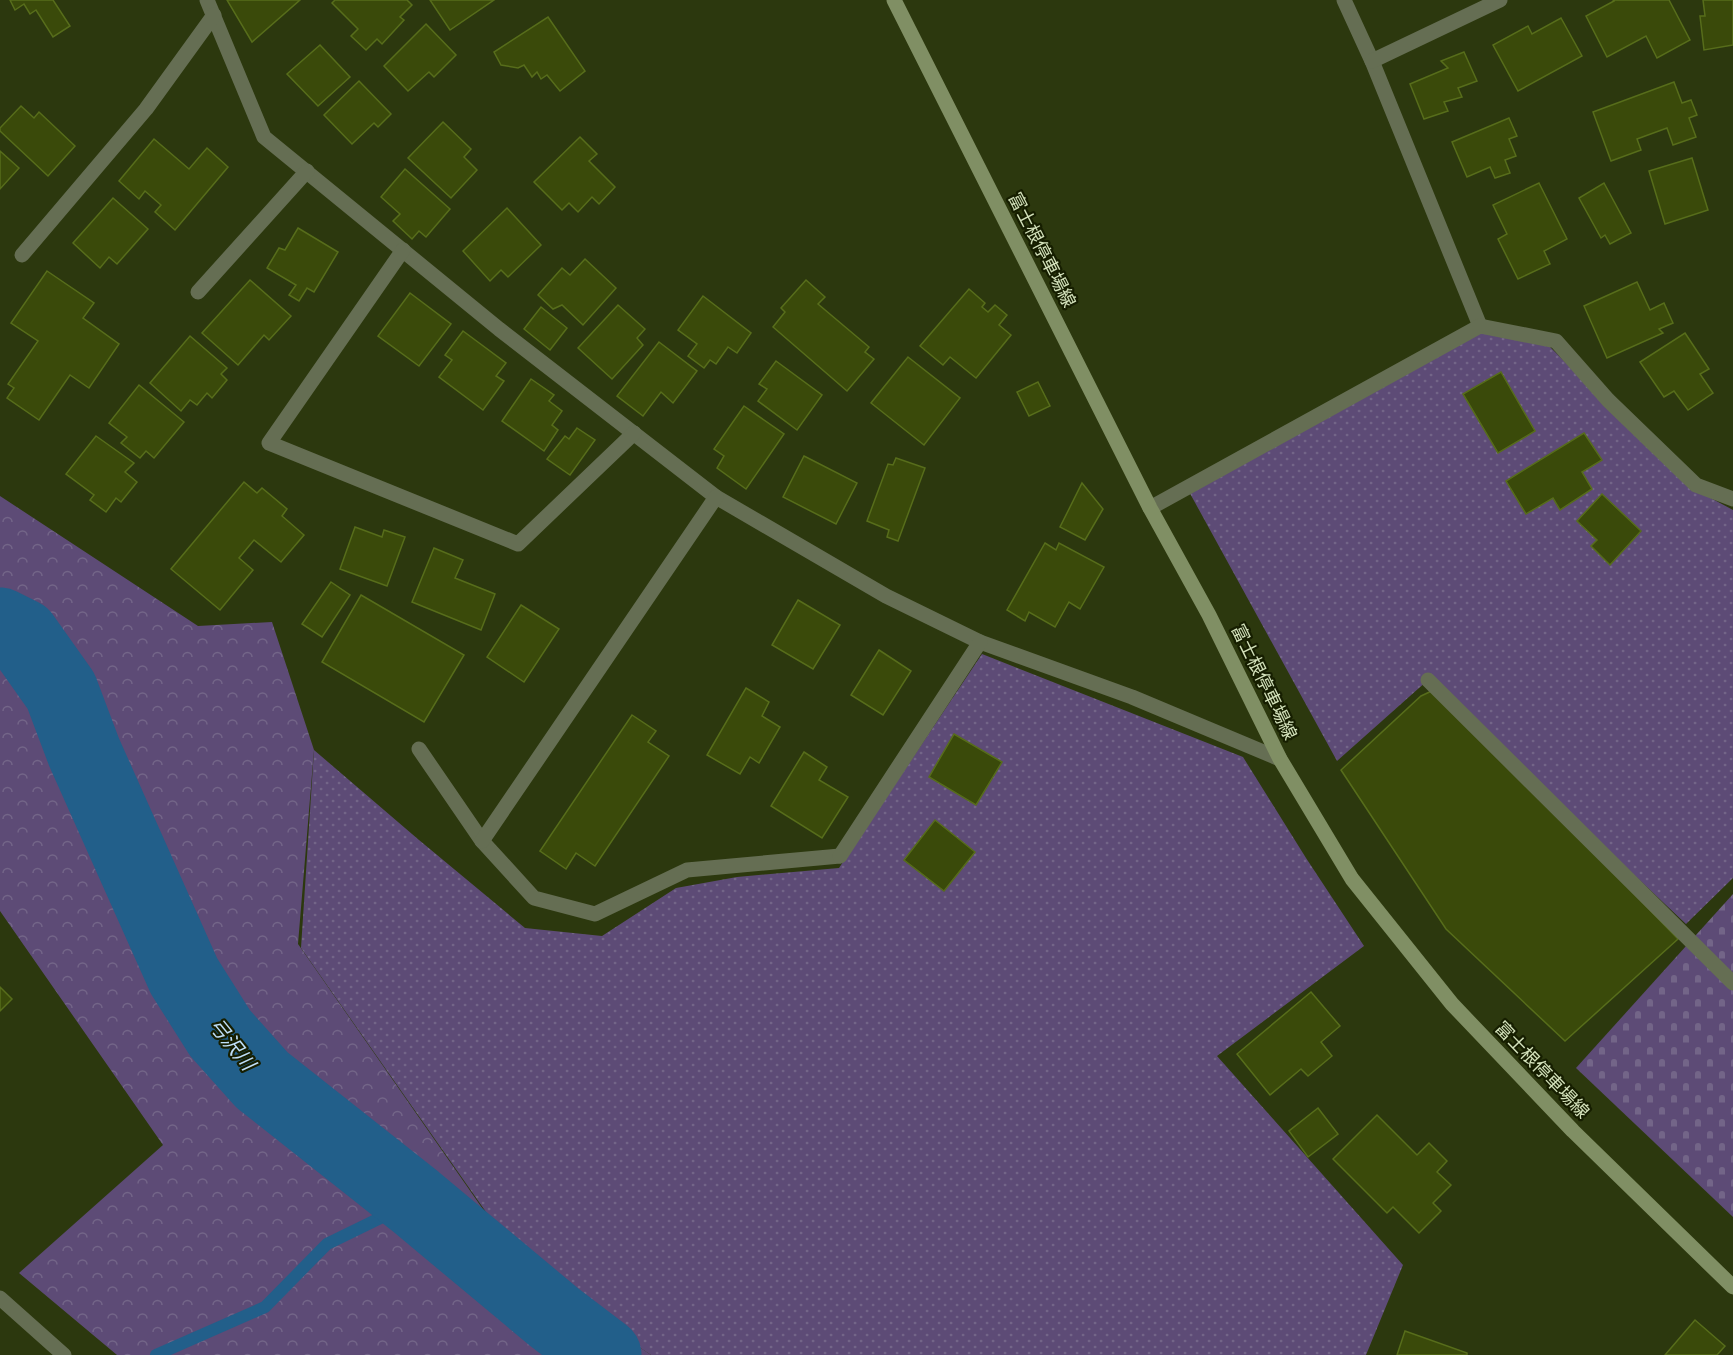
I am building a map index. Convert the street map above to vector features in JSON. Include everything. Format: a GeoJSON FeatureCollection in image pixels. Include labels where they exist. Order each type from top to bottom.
{"type":"FeatureCollection","features":[{"type":"Feature","properties":{"kind":"main road","name":"富士根停車場線"},"geometry":{"type":"LineString","coordinates":[[894,0],[1150,508],[1209,615],[1280,759],[1352,879],[1452,1004],[1573,1131],[1733,1287]]}},
{"type":"Feature","properties":{"kind":"street"},"geometry":{"type":"LineString","coordinates":[[207,0],[264,137],[499,329],[716,497],[886,596],[980,642],[1132,697],[1280,759]]}},
{"type":"Feature","properties":{"kind":"street"},"geometry":{"type":"LineString","coordinates":[[1344,0],[1372,61],[1480,326]]}},
{"type":"Feature","properties":{"kind":"street"},"geometry":{"type":"LineString","coordinates":[[1372,61],[1500,0]]}},
{"type":"Feature","properties":{"kind":"street"},"geometry":{"type":"LineString","coordinates":[[22,255],[146,109],[214,15]]}},
{"type":"Feature","properties":{"kind":"street"},"geometry":{"type":"LineString","coordinates":[[198,291],[307,171]]}},
{"type":"Feature","properties":{"kind":"street"},"geometry":{"type":"LineString","coordinates":[[403,250],[269,443],[518,544],[634,433]]}},
{"type":"Feature","properties":{"kind":"street"},"geometry":{"type":"LineString","coordinates":[[1150,508],[1480,326],[1556,341],[1608,400],[1696,484],[1733,499]]}},
{"type":"Feature","properties":{"kind":"street"},"geometry":{"type":"LineString","coordinates":[[482,841],[716,497]]}},
{"type":"Feature","properties":{"kind":"street"},"geometry":{"type":"LineString","coordinates":[[419,749],[482,841],[534,898],[595,914],[687,870],[840,856],[980,642]]}},
{"type":"Feature","properties":{"kind":"street"},"geometry":{"type":"LineString","coordinates":[[1428,680],[1733,983]]}},
{"type":"Feature","properties":{"kind":"street"},"geometry":{"type":"LineString","coordinates":[[0,1298],[64,1355]]}},
{"type":"Feature","properties":{"kind":"green space"},"geometry":{"type":"Polygon","coordinates":[[[1480,326],[1548,345],[1694,489],[1733,510],[1733,878],[1686,924],[1428,680],[1337,761],[1187,488],[1480,326]]]}},
{"type":"Feature","properties":{"kind":"green space"},"geometry":{"type":"Polygon","coordinates":[[[0,496],[198,626],[272,622],[314,750],[298,944],[524,1268],[651,1355],[117,1355],[19,1273],[163,1145],[0,911],[0,496]]]}},
{"type":"Feature","properties":{"kind":"green space"},"geometry":{"type":"Polygon","coordinates":[[[982,654],[1243,757],[1364,946],[1217,1056],[1403,1265],[1366,1355],[651,1355],[528,1272],[301,948],[314,750],[525,928],[602,936],[676,888],[737,877],[839,868],[982,654]]]}},
{"type":"Feature","properties":{"kind":"green space"},"geometry":{"type":"Polygon","coordinates":[[[1733,894],[1733,1217],[1576,1068],[1733,894]]]}},
{"type":"Feature","properties":{"kind":"building"},"geometry":{"type":"Polygon","coordinates":[[[10,0],[53,0],[70,26],[53,37],[36,10],[30,14],[24,4],[15,10],[10,0]]]}},
{"type":"Feature","properties":{"kind":"building"},"geometry":{"type":"Polygon","coordinates":[[[227,0],[300,0],[252,42],[227,0]]]}},
{"type":"Feature","properties":{"kind":"building"},"geometry":{"type":"Polygon","coordinates":[[[335,0],[407,0],[412,5],[400,17],[404,20],[382,44],[377,39],[366,50],[351,36],[358,29],[332,3],[335,0]]]}},
{"type":"Feature","properties":{"kind":"building"},"geometry":{"type":"Polygon","coordinates":[[[430,0],[494,0],[450,30],[430,0]]]}},
{"type":"Feature","properties":{"kind":"building"},"geometry":{"type":"Polygon","coordinates":[[[1613,0],[1669,0],[1690,40],[1657,58],[1646,36],[1607,57],[1586,16],[1613,0]]]}},
{"type":"Feature","properties":{"kind":"building"},"geometry":{"type":"Polygon","coordinates":[[[1703,0],[1733,0],[1733,45],[1704,50],[1700,16],[1705,16],[1703,0]]]}},
{"type":"Feature","properties":{"kind":"building"},"geometry":{"type":"Polygon","coordinates":[[[548,17],[585,71],[560,91],[547,75],[541,79],[537,72],[532,77],[524,65],[518,68],[501,65],[494,52],[548,17]]]}},
{"type":"Feature","properties":{"kind":"building"},"geometry":{"type":"Polygon","coordinates":[[[1561,18],[1582,56],[1518,91],[1493,45],[1528,26],[1532,34],[1561,18]]]}},
{"type":"Feature","properties":{"kind":"building"},"geometry":{"type":"Polygon","coordinates":[[[426,24],[456,55],[434,77],[429,72],[408,91],[384,66],[426,24]]]}},
{"type":"Feature","properties":{"kind":"building"},"geometry":{"type":"Polygon","coordinates":[[[320,45],[350,77],[318,106],[287,74],[320,45]]]}},
{"type":"Feature","properties":{"kind":"building"},"geometry":{"type":"Polygon","coordinates":[[[1464,52],[1477,81],[1458,88],[1462,97],[1444,102],[1448,111],[1424,119],[1410,84],[1448,68],[1441,61],[1464,52]]]}},
{"type":"Feature","properties":{"kind":"building"},"geometry":{"type":"Polygon","coordinates":[[[359,81],[391,114],[378,127],[374,123],[352,144],[324,115],[359,81]]]}},
{"type":"Feature","properties":{"kind":"building"},"geometry":{"type":"Polygon","coordinates":[[[1674,82],[1682,103],[1691,100],[1697,115],[1689,118],[1696,137],[1673,145],[1667,128],[1637,139],[1641,150],[1611,161],[1593,112],[1674,82]]]}},
{"type":"Feature","properties":{"kind":"building"},"geometry":{"type":"Polygon","coordinates":[[[21,106],[34,118],[39,112],[75,146],[48,176],[0,131],[0,128],[21,106]]]}},
{"type":"Feature","properties":{"kind":"building"},"geometry":{"type":"Polygon","coordinates":[[[1509,118],[1517,136],[1509,139],[1516,156],[1505,160],[1510,173],[1495,178],[1490,167],[1467,177],[1452,142],[1509,118]]]}},
{"type":"Feature","properties":{"kind":"building"},"geometry":{"type":"Polygon","coordinates":[[[443,122],[471,149],[464,157],[477,170],[451,198],[408,158],[443,122]]]}},
{"type":"Feature","properties":{"kind":"building"},"geometry":{"type":"Polygon","coordinates":[[[580,137],[597,154],[589,161],[615,187],[599,204],[592,197],[578,212],[569,203],[562,210],[534,182],[580,137]]]}},
{"type":"Feature","properties":{"kind":"building"},"geometry":{"type":"Polygon","coordinates":[[[154,139],[189,169],[207,148],[228,167],[175,230],[155,212],[161,205],[145,191],[139,199],[119,181],[154,139]]]}},
{"type":"Feature","properties":{"kind":"building"},"geometry":{"type":"Polygon","coordinates":[[[0,151],[19,168],[0,189],[0,151]]]}},
{"type":"Feature","properties":{"kind":"building"},"geometry":{"type":"Polygon","coordinates":[[[1692,158],[1708,210],[1665,224],[1649,171],[1692,158]]]}},
{"type":"Feature","properties":{"kind":"building"},"geometry":{"type":"Polygon","coordinates":[[[405,169],[450,209],[426,237],[419,231],[412,239],[393,221],[400,214],[381,197],[405,169]]]}},
{"type":"Feature","properties":{"kind":"building"},"geometry":{"type":"Polygon","coordinates":[[[1539,183],[1567,239],[1544,251],[1550,264],[1518,279],[1498,239],[1507,234],[1493,205],[1539,183]]]}},
{"type":"Feature","properties":{"kind":"building"},"geometry":{"type":"Polygon","coordinates":[[[1604,183],[1631,233],[1610,244],[1605,235],[1601,238],[1579,198],[1604,183]]]}},
{"type":"Feature","properties":{"kind":"building"},"geometry":{"type":"Polygon","coordinates":[[[113,198],[148,229],[117,264],[109,257],[100,268],[73,243],[113,198]]]}},
{"type":"Feature","properties":{"kind":"building"},"geometry":{"type":"Polygon","coordinates":[[[507,208],[541,245],[508,277],[501,270],[490,281],[463,251],[507,208]]]}},
{"type":"Feature","properties":{"kind":"building"},"geometry":{"type":"Polygon","coordinates":[[[298,228],[338,252],[314,292],[307,288],[299,301],[289,295],[296,285],[267,268],[279,248],[285,250],[298,228]]]}},
{"type":"Feature","properties":{"kind":"building"},"geometry":{"type":"Polygon","coordinates":[[[585,259],[616,288],[583,325],[562,305],[553,309],[538,295],[562,268],[570,275],[585,259]]]}},
{"type":"Feature","properties":{"kind":"building"},"geometry":{"type":"Polygon","coordinates":[[[47,271],[94,303],[83,318],[119,344],[89,388],[70,375],[39,420],[7,398],[14,388],[8,384],[38,341],[11,323],[47,271]]]}},
{"type":"Feature","properties":{"kind":"building"},"geometry":{"type":"Polygon","coordinates":[[[250,280],[291,316],[269,340],[264,335],[238,365],[202,333],[250,280]]]}},
{"type":"Feature","properties":{"kind":"building"},"geometry":{"type":"Polygon","coordinates":[[[806,280],[825,297],[818,304],[869,347],[865,352],[874,359],[847,391],[773,327],[785,312],[781,308],[806,280]]]}},
{"type":"Feature","properties":{"kind":"building"},"geometry":{"type":"Polygon","coordinates":[[[1637,282],[1650,310],[1664,303],[1673,323],[1659,329],[1663,333],[1607,358],[1584,306],[1637,282]]]}},
{"type":"Feature","properties":{"kind":"building"},"geometry":{"type":"Polygon","coordinates":[[[969,289],[985,303],[982,307],[988,312],[995,305],[1007,315],[999,325],[1011,335],[976,378],[950,357],[943,365],[920,346],[969,289]]]}},
{"type":"Feature","properties":{"kind":"building"},"geometry":{"type":"Polygon","coordinates":[[[410,293],[451,324],[419,366],[378,336],[410,293]]]}},
{"type":"Feature","properties":{"kind":"building"},"geometry":{"type":"Polygon","coordinates":[[[703,296],[751,333],[737,353],[728,347],[716,364],[710,360],[704,368],[688,356],[697,344],[678,330],[703,296]]]}},
{"type":"Feature","properties":{"kind":"building"},"geometry":{"type":"Polygon","coordinates":[[[618,305],[645,329],[637,338],[643,345],[612,379],[578,348],[618,305]]]}},
{"type":"Feature","properties":{"kind":"building"},"geometry":{"type":"Polygon","coordinates":[[[541,307],[567,328],[550,350],[524,329],[541,307]]]}},
{"type":"Feature","properties":{"kind":"building"},"geometry":{"type":"Polygon","coordinates":[[[463,331],[506,363],[496,376],[504,381],[483,410],[439,377],[452,360],[445,355],[463,331]]]}},
{"type":"Feature","properties":{"kind":"building"},"geometry":{"type":"Polygon","coordinates":[[[1685,333],[1709,369],[1700,374],[1713,393],[1688,410],[1674,391],[1664,397],[1640,362],[1685,333]]]}},
{"type":"Feature","properties":{"kind":"building"},"geometry":{"type":"Polygon","coordinates":[[[190,336],[227,368],[221,374],[227,380],[212,398],[207,393],[197,405],[190,400],[181,411],[150,383],[190,336]]]}},
{"type":"Feature","properties":{"kind":"building"},"geometry":{"type":"Polygon","coordinates":[[[659,342],[697,371],[673,403],[661,392],[643,416],[617,396],[659,342]]]}},
{"type":"Feature","properties":{"kind":"building"},"geometry":{"type":"Polygon","coordinates":[[[908,357],[960,398],[924,445],[871,403],[908,357]]]}},
{"type":"Feature","properties":{"kind":"building"},"geometry":{"type":"Polygon","coordinates":[[[776,361],[822,395],[797,430],[758,401],[767,389],[759,384],[776,361]]]}},
{"type":"Feature","properties":{"kind":"building"},"geometry":{"type":"Polygon","coordinates":[[[1501,372],[1535,431],[1498,453],[1463,394],[1501,372]]]}},
{"type":"Feature","properties":{"kind":"building"},"geometry":{"type":"Polygon","coordinates":[[[531,379],[554,395],[549,401],[562,411],[552,425],[558,430],[544,451],[502,421],[531,379]]]}},
{"type":"Feature","properties":{"kind":"building"},"geometry":{"type":"Polygon","coordinates":[[[1038,382],[1050,406],[1029,416],[1017,392],[1038,382]]]}},
{"type":"Feature","properties":{"kind":"building"},"geometry":{"type":"Polygon","coordinates":[[[139,385],[184,422],[154,458],[146,451],[140,458],[121,443],[127,437],[109,423],[139,385]]]}},
{"type":"Feature","properties":{"kind":"building"},"geometry":{"type":"Polygon","coordinates":[[[744,406],[784,434],[746,489],[717,468],[724,456],[714,449],[744,406]]]}},
{"type":"Feature","properties":{"kind":"building"},"geometry":{"type":"Polygon","coordinates":[[[577,428],[595,440],[570,475],[547,459],[565,436],[569,439],[577,428]]]}},
{"type":"Feature","properties":{"kind":"building"},"geometry":{"type":"Polygon","coordinates":[[[1584,433],[1602,460],[1582,472],[1592,489],[1560,510],[1553,498],[1526,514],[1506,481],[1584,433]]]}},
{"type":"Feature","properties":{"kind":"building"},"geometry":{"type":"Polygon","coordinates":[[[96,436],[134,463],[125,472],[137,482],[121,502],[116,498],[106,512],[90,500],[94,495],[66,474],[96,436]]]}},
{"type":"Feature","properties":{"kind":"building"},"geometry":{"type":"Polygon","coordinates":[[[804,456],[857,483],[836,524],[783,497],[804,456]]]}},
{"type":"Feature","properties":{"kind":"building"},"geometry":{"type":"Polygon","coordinates":[[[896,458],[925,468],[898,541],[887,537],[889,530],[867,521],[888,464],[893,465],[896,458]]]}},
{"type":"Feature","properties":{"kind":"building"},"geometry":{"type":"Polygon","coordinates":[[[244,482],[257,493],[262,488],[287,509],[282,516],[304,535],[281,562],[254,540],[239,558],[253,570],[220,610],[171,569],[244,482]]]}},
{"type":"Feature","properties":{"kind":"building"},"geometry":{"type":"Polygon","coordinates":[[[1082,483],[1103,509],[1085,540],[1060,527],[1082,483]]]}},
{"type":"Feature","properties":{"kind":"building"},"geometry":{"type":"Polygon","coordinates":[[[1602,494],[1641,531],[1610,565],[1591,546],[1597,540],[1577,521],[1602,494]]]}},
{"type":"Feature","properties":{"kind":"building"},"geometry":{"type":"Polygon","coordinates":[[[355,527],[382,537],[384,530],[405,537],[387,586],[340,569],[355,527]]]}},
{"type":"Feature","properties":{"kind":"building"},"geometry":{"type":"Polygon","coordinates":[[[1045,543],[1056,550],[1059,543],[1104,567],[1080,609],[1069,602],[1055,627],[1029,612],[1025,621],[1007,610],[1045,543]]]}},
{"type":"Feature","properties":{"kind":"building"},"geometry":{"type":"Polygon","coordinates":[[[434,548],[463,560],[455,578],[495,594],[481,630],[412,602],[434,548]]]}},
{"type":"Feature","properties":{"kind":"building"},"geometry":{"type":"Polygon","coordinates":[[[331,582],[350,595],[322,637],[302,624],[331,582]]]}},
{"type":"Feature","properties":{"kind":"building"},"geometry":{"type":"Polygon","coordinates":[[[361,595],[464,655],[424,722],[322,662],[361,595]]]}},
{"type":"Feature","properties":{"kind":"building"},"geometry":{"type":"Polygon","coordinates":[[[798,600],[840,625],[813,669],[772,645],[798,600]]]}},
{"type":"Feature","properties":{"kind":"building"},"geometry":{"type":"Polygon","coordinates":[[[521,605],[559,629],[524,682],[487,657],[521,605]]]}},
{"type":"Feature","properties":{"kind":"building"},"geometry":{"type":"Polygon","coordinates":[[[879,650],[911,671],[883,715],[851,695],[879,650]]]}},
{"type":"Feature","properties":{"kind":"building"},"geometry":{"type":"Polygon","coordinates":[[[746,688],[769,702],[762,716],[780,727],[759,763],[750,757],[740,774],[707,755],[746,688]]]}},
{"type":"Feature","properties":{"kind":"building"},"geometry":{"type":"Polygon","coordinates":[[[1436,689],[1678,939],[1565,1041],[1446,929],[1341,770],[1421,696],[1436,689]]]}},
{"type":"Feature","properties":{"kind":"building"},"geometry":{"type":"Polygon","coordinates":[[[632,715],[656,731],[648,742],[669,756],[595,866],[576,853],[566,869],[540,851],[632,715]]]}},
{"type":"Feature","properties":{"kind":"building"},"geometry":{"type":"Polygon","coordinates":[[[954,734],[1002,762],[976,805],[929,777],[954,734]]]}},
{"type":"Feature","properties":{"kind":"building"},"geometry":{"type":"Polygon","coordinates":[[[804,752],[827,767],[819,780],[848,797],[822,838],[771,806],[804,752]]]}},
{"type":"Feature","properties":{"kind":"building"},"geometry":{"type":"Polygon","coordinates":[[[935,820],[975,852],[944,891],[904,860],[935,820]]]}},
{"type":"Feature","properties":{"kind":"building"},"geometry":{"type":"Polygon","coordinates":[[[0,987],[12,999],[0,1011],[0,987]]]}},
{"type":"Feature","properties":{"kind":"building"},"geometry":{"type":"Polygon","coordinates":[[[1311,992],[1340,1026],[1321,1042],[1332,1056],[1308,1076],[1301,1069],[1270,1095],[1237,1054],[1311,992]]]}},
{"type":"Feature","properties":{"kind":"building"},"geometry":{"type":"Polygon","coordinates":[[[1318,1108],[1338,1134],[1308,1157],[1289,1131],[1318,1108]]]}},
{"type":"Feature","properties":{"kind":"building"},"geometry":{"type":"Polygon","coordinates":[[[1377,1115],[1417,1155],[1429,1143],[1447,1161],[1437,1172],[1451,1185],[1433,1203],[1441,1211],[1419,1233],[1393,1207],[1387,1213],[1333,1159],[1377,1115]]]}},
{"type":"Feature","properties":{"kind":"building"},"geometry":{"type":"Polygon","coordinates":[[[1695,1320],[1725,1346],[1717,1355],[1665,1355],[1695,1320]]]}},
{"type":"Feature","properties":{"kind":"building"},"geometry":{"type":"Polygon","coordinates":[[[1405,1331],[1467,1353],[1467,1355],[1397,1355],[1405,1331]]]}},
{"type":"Feature","properties":{"kind":"waterway","name":"弓沢川"},"geometry":{"type":"LineString","coordinates":[[0,625],[22,636],[61,691],[84,752],[184,976],[220,1033],[262,1080],[604,1355]]}},
{"type":"Feature","properties":{"kind":"waterway"},"geometry":{"type":"LineString","coordinates":[[156,1355],[265,1307],[327,1244],[415,1201]]}}]}
